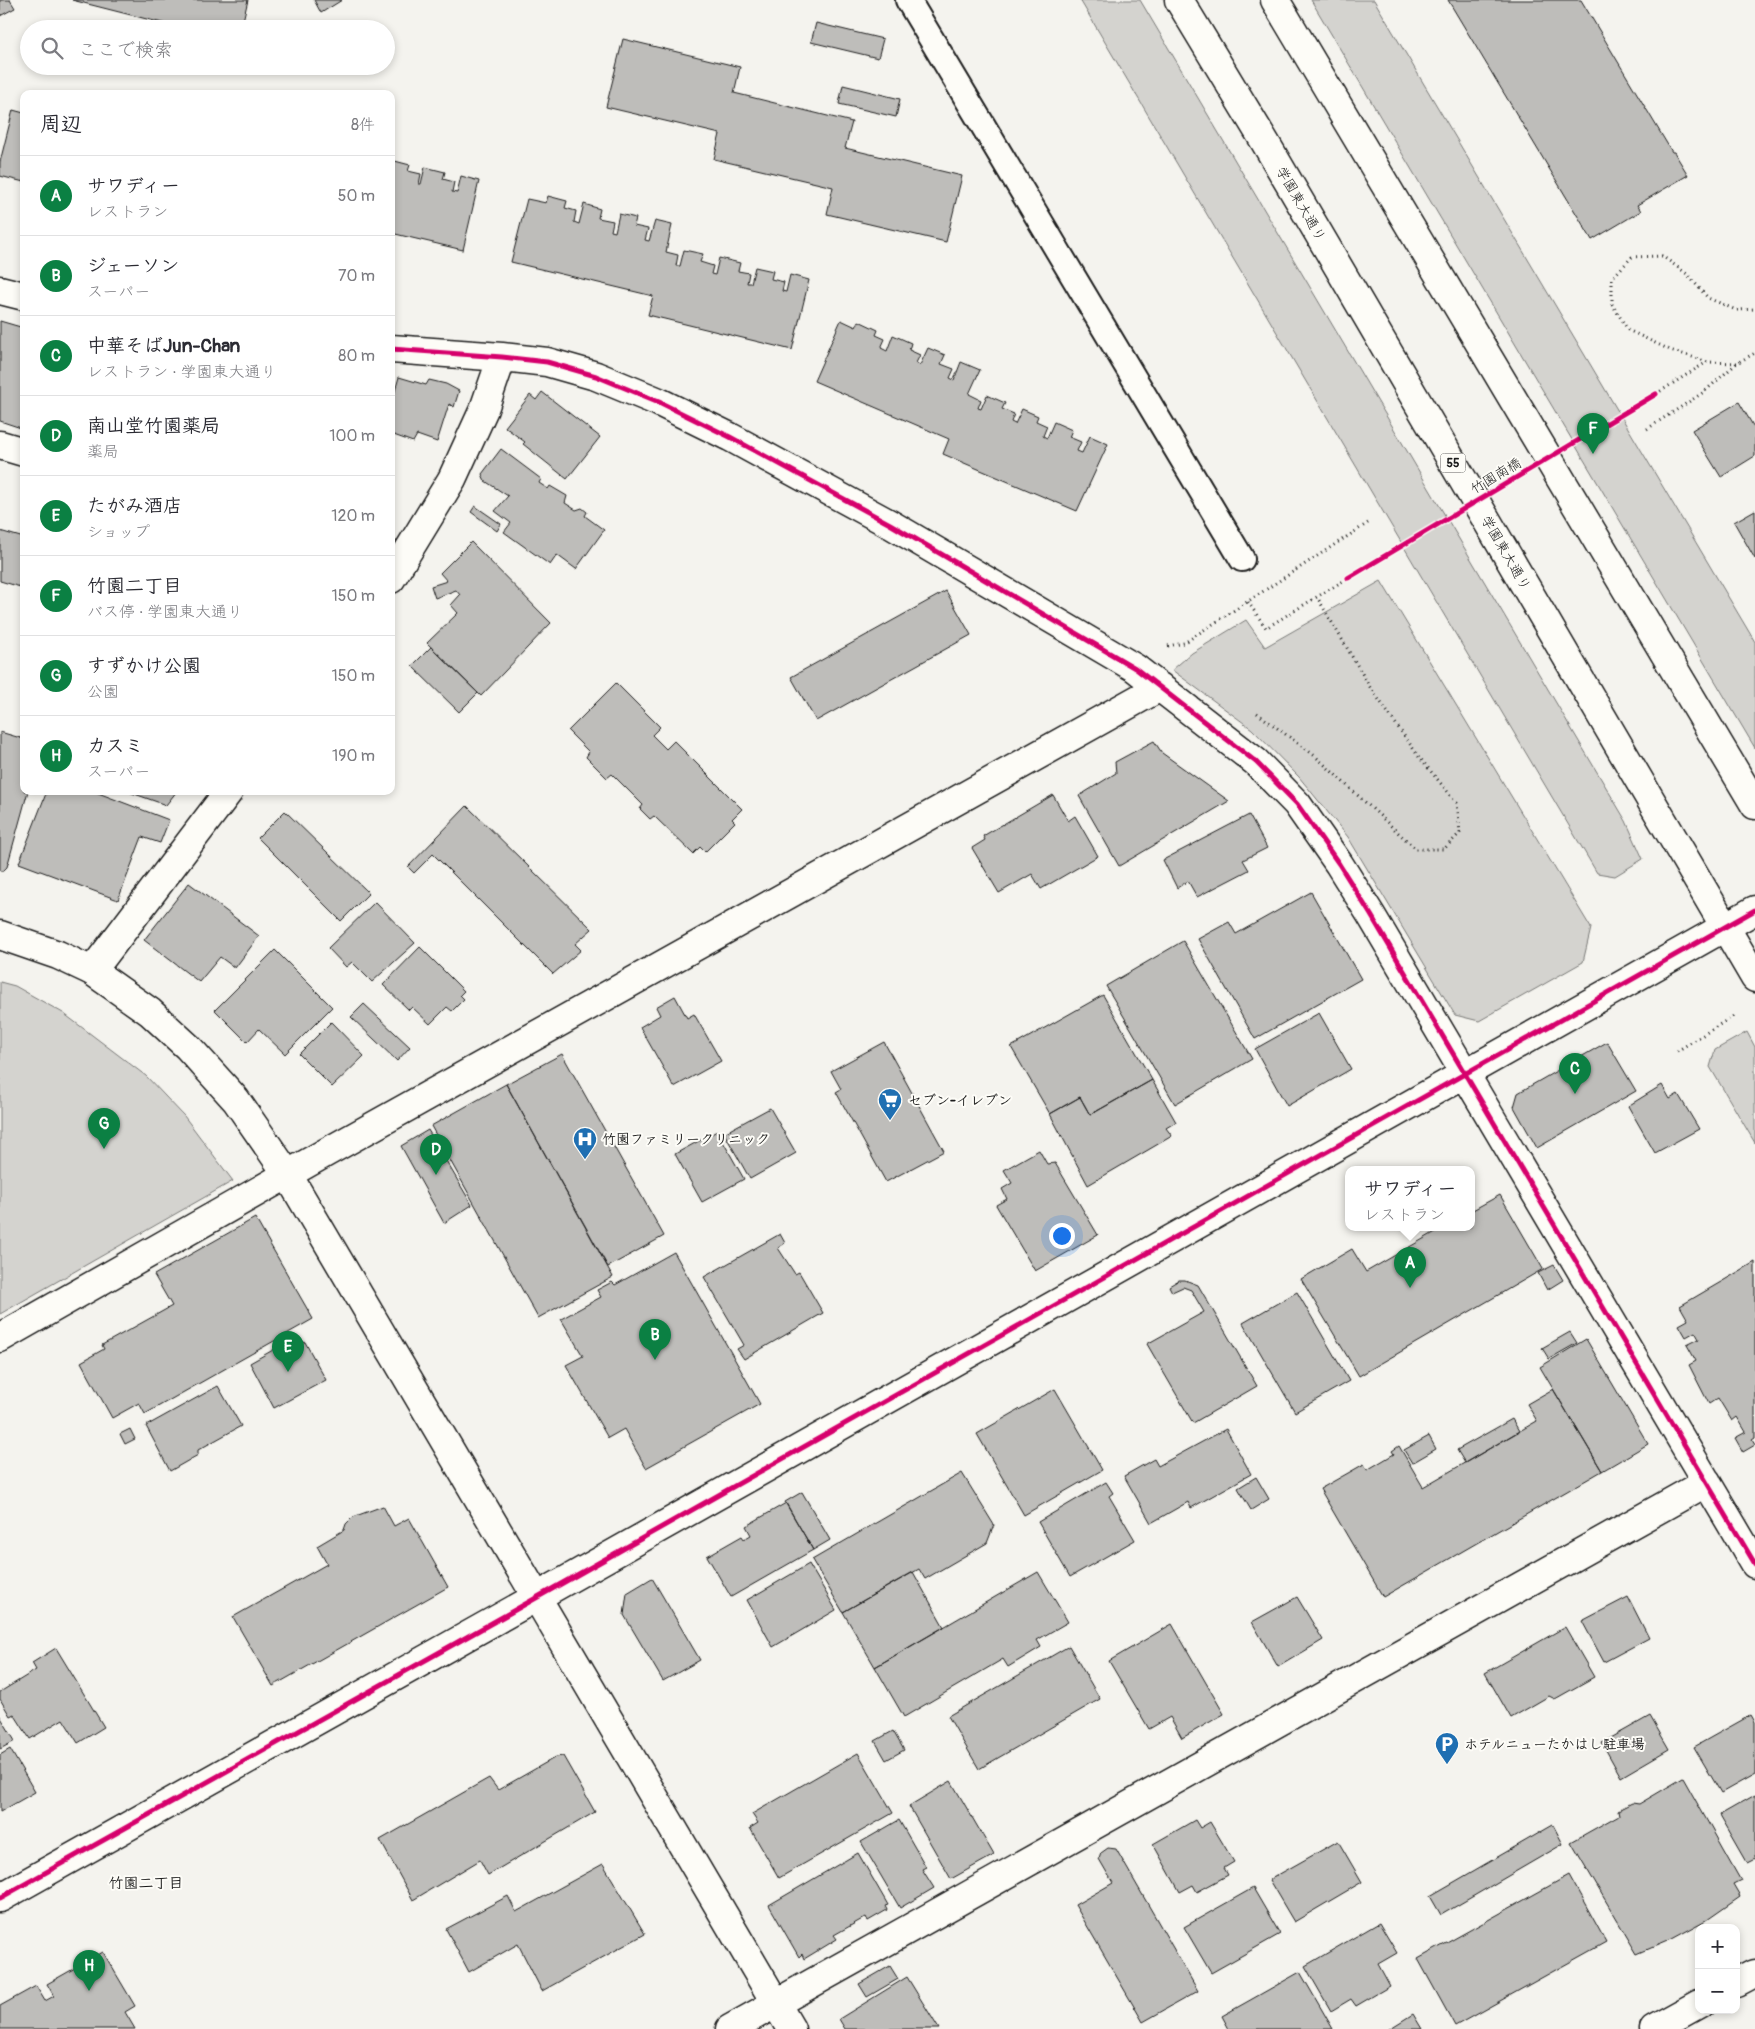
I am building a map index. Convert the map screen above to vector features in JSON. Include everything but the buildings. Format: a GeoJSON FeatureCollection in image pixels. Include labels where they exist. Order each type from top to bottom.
{"type":"FeatureCollection","features":[{"type":"Feature","properties":{"kind":"street","name":"学園東大通り"},"geometry":{"type":"LineString","coordinates":[[1179,0],[1270,151],[1755,978]]}},
{"type":"Feature","properties":{"kind":"street"},"geometry":{"type":"LineString","coordinates":[[1275,0],[1755,805]]}},
{"type":"Feature","properties":{"kind":"street"},"geometry":{"type":"LineString","coordinates":[[0,290],[20,295]]}},
{"type":"Feature","properties":{"kind":"street"},"geometry":{"type":"LineString","coordinates":[[395,349],[547,362],[596,376],[659,402],[730,437],[890,524],[1135,668],[1256,762],[1297,804],[1339,864],[1371,915],[1755,1564]]}},
{"type":"Feature","properties":{"kind":"street"},"geometry":{"type":"LineString","coordinates":[[395,572],[452,479],[484,409],[502,357]]}},
{"type":"Feature","properties":{"kind":"street"},"geometry":{"type":"LineString","coordinates":[[0,445],[20,451]]}},
{"type":"Feature","properties":{"kind":"street"},"geometry":{"type":"LineString","coordinates":[[0,1338],[1160,687]]}},
{"type":"Feature","properties":{"kind":"street"},"geometry":{"type":"LineString","coordinates":[[92,971],[226,795]]}},
{"type":"Feature","properties":{"kind":"street"},"geometry":{"type":"LineString","coordinates":[[0,1898],[1755,910]]}},
{"type":"Feature","properties":{"kind":"street"},"geometry":{"type":"LineString","coordinates":[[0,935],[58,955],[92,971],[150,1012],[188,1047],[236,1100],[288,1175],[535,1598],[791,2029]]}},
{"type":"Feature","properties":{"kind":"street"},"geometry":{"type":"LineString","coordinates":[[730,2029],[1707,1482]]}},
{"type":"Feature","properties":{"kind":"street"},"geometry":{"type":"LineString","coordinates":[[1740,1981],[1755,1973]]}},
{"type":"Feature","properties":{"kind":"street"},"geometry":{"type":"LineString","coordinates":[[1654,2029],[1695,2006]]}},
{"type":"Feature","properties":{"kind":"lane"},"geometry":{"type":"LineString","coordinates":[[908,0],[1242,559]]}},
{"type":"Feature","properties":{"kind":"path"},"geometry":{"type":"LineString","coordinates":[[1737,363],[1708,362],[1670,350],[1628,330],[1612,304],[1612,278],[1632,257],[1662,256],[1687,274],[1708,298],[1736,310],[1755,309]]}},
{"type":"Feature","properties":{"kind":"path"},"geometry":{"type":"LineString","coordinates":[[1647,429],[1704,392],[1737,363],[1755,353]]}},
{"type":"Feature","properties":{"kind":"path"},"geometry":{"type":"LineString","coordinates":[[1174,652],[1166,647],[1184,642],[1371,521]]}},
{"type":"Feature","properties":{"kind":"path"},"geometry":{"type":"LineString","coordinates":[[1252,710],[1315,756],[1416,849],[1444,849],[1460,833],[1457,803],[1419,756],[1370,687],[1318,597]]}},
{"type":"Feature","properties":{"kind":"path"},"geometry":{"type":"LineString","coordinates":[[1677,1051],[1735,1015]]}},
{"type":"Feature","properties":{"kind":"shaded area"},"geometry":{"type":"Polygon","coordinates":[[[1080,0],[1140,0],[1626,821],[1643,859],[1615,876],[1597,873],[1080,0]]]}},
{"type":"Feature","properties":{"kind":"shaded area"},"geometry":{"type":"Polygon","coordinates":[[[1311,0],[1374,0],[1755,642],[1755,748],[1311,0]]]}},
{"type":"Feature","properties":{"kind":"shaded area"},"geometry":{"type":"Polygon","coordinates":[[[1381,581],[1591,928],[1583,962],[1479,1021],[1455,1015],[1348,837],[1299,777],[1252,729],[1172,670],[1192,653],[1246,620],[1265,647],[1381,581]]]}},
{"type":"Feature","properties":{"kind":"shaded area"},"geometry":{"type":"Polygon","coordinates":[[[0,982],[15,986],[63,1013],[146,1076],[184,1116],[233,1181],[0,1314],[0,982]]]}},
{"type":"Feature","properties":{"kind":"shaded area"},"geometry":{"type":"Polygon","coordinates":[[[1747,1032],[1755,1047],[1755,1143],[1710,1067],[1715,1050],[1747,1032]]]}},
{"type":"Feature","properties":{"kind":"cycle path"},"geometry":{"type":"LineString","coordinates":[[395,349],[547,362],[596,376],[659,402],[730,437],[890,524],[1135,668],[1256,762],[1297,804],[1339,864],[1371,915],[1755,1564]]}},
{"type":"Feature","properties":{"kind":"cycle path","name":"竹園南橋"},"geometry":{"type":"LineString","coordinates":[[1348,578],[1656,394]]}},
{"type":"Feature","properties":{"kind":"cycle path"},"geometry":{"type":"LineString","coordinates":[[0,1898],[506,1615],[1755,910]]}},
{"type":"Feature","properties":{"kind":"place","name":"竹園二丁目"},"geometry":{"type":"Point","coordinates":[1593,454]}},
{"type":"Feature","properties":{"kind":"place","name":"中華そばJun-Chan"},"geometry":{"type":"Point","coordinates":[1575,1094]}},
{"type":"Feature","properties":{"kind":"place","name":"セブン-イレブン"},"geometry":{"type":"Point","coordinates":[890,1121]}},
{"type":"Feature","properties":{"kind":"place","name":"すずかけ公園"},"geometry":{"type":"Point","coordinates":[104,1149]}},
{"type":"Feature","properties":{"kind":"place","name":"竹園ファミリークリニック"},"geometry":{"type":"Point","coordinates":[585,1160]}},
{"type":"Feature","properties":{"kind":"place","name":"南山堂竹園薬局"},"geometry":{"type":"Point","coordinates":[436,1175]}},
{"type":"Feature","properties":{"kind":"place","name":"サワディー"},"geometry":{"type":"Point","coordinates":[1410,1288]}},
{"type":"Feature","properties":{"kind":"place","name":"ジェーソン"},"geometry":{"type":"Point","coordinates":[655,1360]}},
{"type":"Feature","properties":{"kind":"place","name":"たがみ酒店"},"geometry":{"type":"Point","coordinates":[288,1372]}},
{"type":"Feature","properties":{"kind":"place","name":"ホテルニューたかはし駐車場"},"geometry":{"type":"Point","coordinates":[1447,1765]}},
{"type":"Feature","properties":{"kind":"place","name":"カスミ"},"geometry":{"type":"Point","coordinates":[89,1991]}},
{"type":"Feature","properties":{"kind":"district","name":"竹園二丁目"},"geometry":{"type":"Point","coordinates":[146,1883]}}]}
